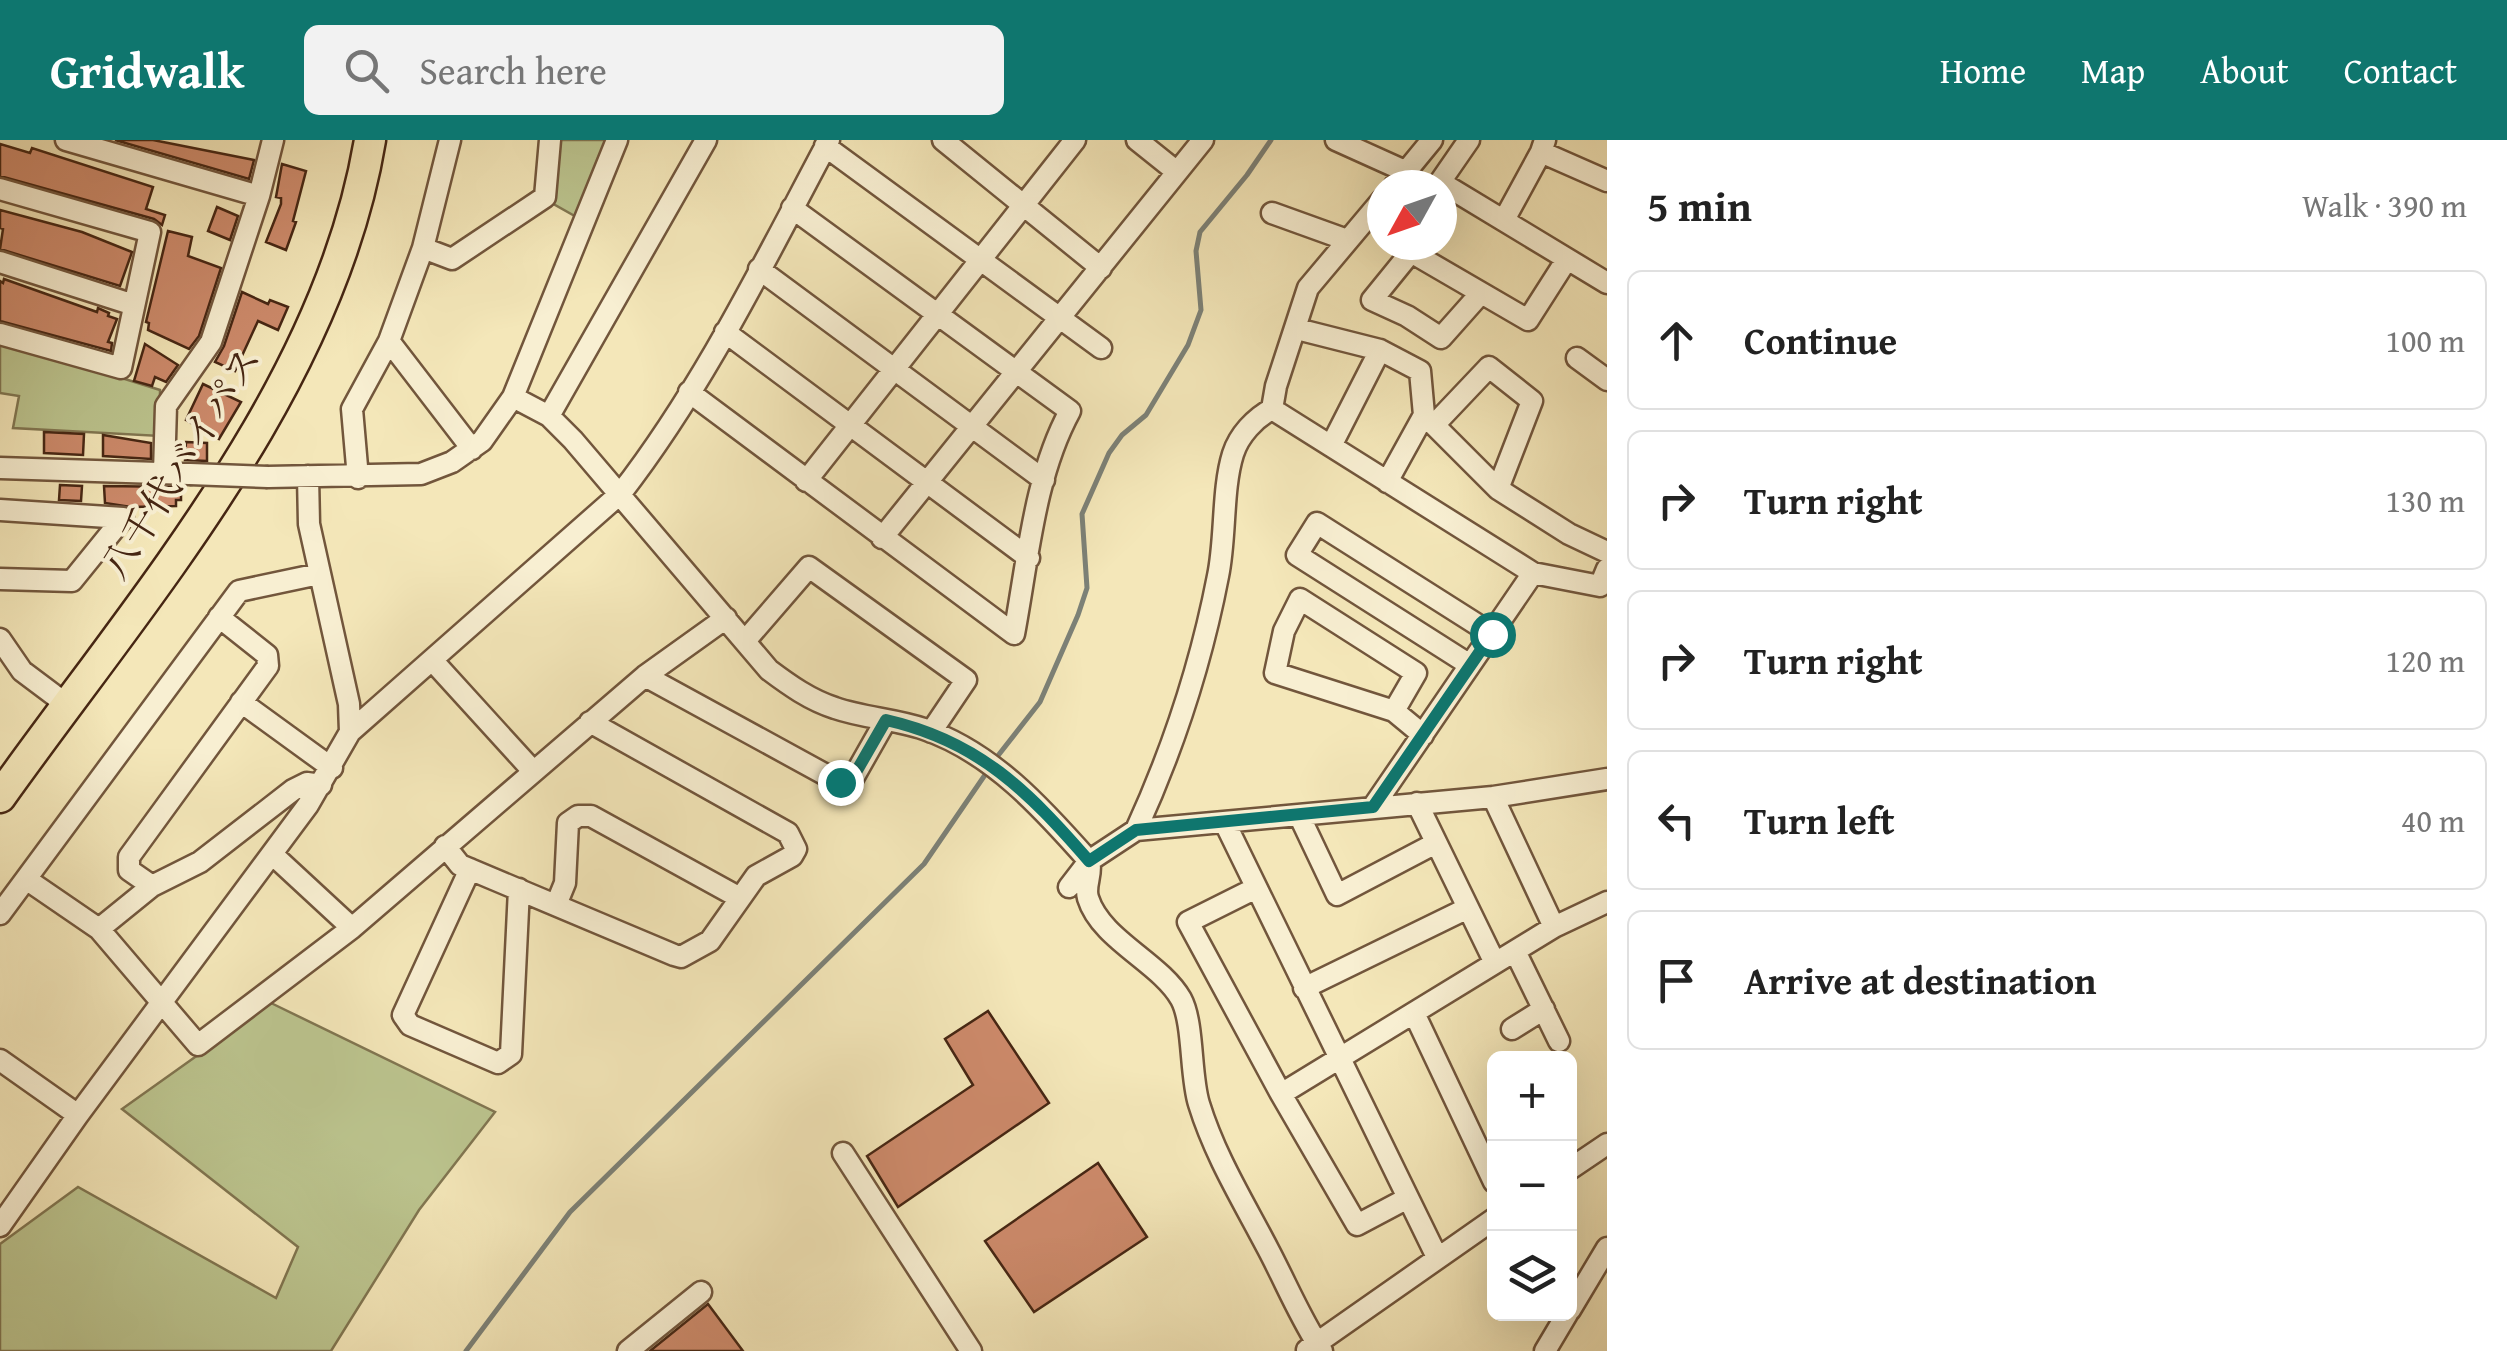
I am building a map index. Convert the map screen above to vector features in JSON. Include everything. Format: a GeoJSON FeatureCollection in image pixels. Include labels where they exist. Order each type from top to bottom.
{"type":"FeatureCollection","features":[{"type":"Feature","properties":{"kind":"highway","name":"八千代バイパス"},"geometry":{"type":"LineString","coordinates":[[0,797],[175,559],[244,453],[318,308],[348,231],[370,140]]}},
{"type":"Feature","properties":{"kind":"street"},"geometry":{"type":"LineString","coordinates":[[66,140],[103,145],[259,196]]}},
{"type":"Feature","properties":{"kind":"street"},"geometry":{"type":"LineString","coordinates":[[164,473],[166,406],[211,342],[259,196],[273,140]]}},
{"type":"Feature","properties":{"kind":"street"},"geometry":{"type":"LineString","coordinates":[[358,478],[352,410],[388,340],[423,248],[450,140]]}},
{"type":"Feature","properties":{"kind":"street"},"geometry":{"type":"LineString","coordinates":[[423,248],[452,259],[545,197],[550,140]]}},
{"type":"Feature","properties":{"kind":"street"},"geometry":{"type":"LineString","coordinates":[[0,468],[358,478],[421,474],[452,462],[497,424],[513,397],[618,140]]}},
{"type":"Feature","properties":{"kind":"street"},"geometry":{"type":"LineString","coordinates":[[549,416],[706,140]]}},
{"type":"Feature","properties":{"kind":"street"},"geometry":{"type":"LineString","coordinates":[[943,140],[1101,268]]}},
{"type":"Feature","properties":{"kind":"street"},"geometry":{"type":"LineString","coordinates":[[806,481],[1075,140]]}},
{"type":"Feature","properties":{"kind":"street"},"geometry":{"type":"LineString","coordinates":[[1137,140],[1177,172]]}},
{"type":"Feature","properties":{"kind":"street"},"geometry":{"type":"LineString","coordinates":[[882,538],[1202,140]]}},
{"type":"Feature","properties":{"kind":"street"},"geometry":{"type":"LineString","coordinates":[[1336,140],[1387,170]]}},
{"type":"Feature","properties":{"kind":"street"},"geometry":{"type":"LineString","coordinates":[[1408,170],[1432,140]]}},
{"type":"Feature","properties":{"kind":"street"},"geometry":{"type":"LineString","coordinates":[[1469,140],[1440,182],[1607,283]]}},
{"type":"Feature","properties":{"kind":"street"},"geometry":{"type":"LineString","coordinates":[[0,1226],[78,1114],[308,804],[350,732],[621,494],[656,448],[725,332],[827,143],[1101,348]]}},
{"type":"Feature","properties":{"kind":"street"},"geometry":{"type":"LineString","coordinates":[[1504,220],[1543,146],[1607,180]]}},
{"type":"Feature","properties":{"kind":"street"},"geometry":{"type":"LineString","coordinates":[[0,189],[150,232],[121,368],[0,334]]}},
{"type":"Feature","properties":{"kind":"street"},"geometry":{"type":"LineString","coordinates":[[689,392],[1014,634],[1044,480],[1070,411],[792,208]]}},
{"type":"Feature","properties":{"kind":"street"},"geometry":{"type":"LineString","coordinates":[[1272,212],[1347,240]]}},
{"type":"Feature","properties":{"kind":"street"},"geometry":{"type":"LineString","coordinates":[[1272,409],[1308,288],[1367,217]]}},
{"type":"Feature","properties":{"kind":"street"},"geometry":{"type":"LineString","coordinates":[[1480,292],[1441,338],[1408,316],[1372,300],[1411,252],[1480,292],[1528,320],[1567,259]]}},
{"type":"Feature","properties":{"kind":"street"},"geometry":{"type":"LineString","coordinates":[[0,262],[134,305]]}},
{"type":"Feature","properties":{"kind":"street"},"geometry":{"type":"LineString","coordinates":[[759,269],[1044,480]]}},
{"type":"Feature","properties":{"kind":"street"},"geometry":{"type":"LineString","coordinates":[[1297,329],[1380,350],[1420,371],[1429,420],[1498,489],[1607,552]]}},
{"type":"Feature","properties":{"kind":"street"},"geometry":{"type":"LineString","coordinates":[[725,332],[1029,558]]}},
{"type":"Feature","properties":{"kind":"street"},"geometry":{"type":"LineString","coordinates":[[388,340],[472,448]]}},
{"type":"Feature","properties":{"kind":"street"},"geometry":{"type":"LineString","coordinates":[[1331,446],[1380,350]]}},
{"type":"Feature","properties":{"kind":"street"},"geometry":{"type":"LineString","coordinates":[[1577,358],[1607,380]]}},
{"type":"Feature","properties":{"kind":"street"},"geometry":{"type":"LineString","coordinates":[[1388,482],[1429,420],[1490,367],[1532,401],[1498,489]]}},
{"type":"Feature","properties":{"kind":"street"},"geometry":{"type":"LineString","coordinates":[[513,397],[549,416],[621,494],[769,670],[798,692],[833,708],[932,732],[977,754],[1006,776],[1089,861],[1092,872],[1088,898],[1097,916],[1171,984],[1183,1003],[1196,1094],[1208,1131],[1315,1348],[1487,1224]]}},
{"type":"Feature","properties":{"kind":"street"},"geometry":{"type":"LineString","coordinates":[[1272,409],[1533,573],[1600,586],[1607,569]]}},
{"type":"Feature","properties":{"kind":"street"},"geometry":{"type":"LineString","coordinates":[[1136,830],[1158,783],[1198,670],[1219,570],[1233,454],[1258,417],[1272,409]]}},
{"type":"Feature","properties":{"kind":"street"},"geometry":{"type":"LineString","coordinates":[[308,476],[309,524],[349,704],[350,732]]}},
{"type":"Feature","properties":{"kind":"street"},"geometry":{"type":"LineString","coordinates":[[0,510],[123,518],[72,581],[0,579]]}},
{"type":"Feature","properties":{"kind":"street"},"geometry":{"type":"LineString","coordinates":[[1470,665],[1297,555],[1317,524],[1492,634]]}},
{"type":"Feature","properties":{"kind":"street"},"geometry":{"type":"LineString","coordinates":[[744,641],[809,567],[966,680],[932,732]]}},
{"type":"Feature","properties":{"kind":"street"},"geometry":{"type":"LineString","coordinates":[[1373,807],[1533,573]]}},
{"type":"Feature","properties":{"kind":"street"},"geometry":{"type":"LineString","coordinates":[[0,914],[239,591],[319,574]]}},
{"type":"Feature","properties":{"kind":"street"},"geometry":{"type":"LineString","coordinates":[[1394,712],[1416,673],[1300,599],[1284,631],[1274,673],[1394,712],[1423,735]]}},
{"type":"Feature","properties":{"kind":"street"},"geometry":{"type":"LineString","coordinates":[[152,886],[129,870],[129,857],[269,660],[218,617]]}},
{"type":"Feature","properties":{"kind":"street"},"geometry":{"type":"LineString","coordinates":[[26,879],[99,928],[198,1045],[352,928],[645,676],[726,618]]}},
{"type":"Feature","properties":{"kind":"street"},"geometry":{"type":"LineString","coordinates":[[3,652],[66,704]]}},
{"type":"Feature","properties":{"kind":"street"},"geometry":{"type":"LineString","coordinates":[[432,660],[533,771]]}},
{"type":"Feature","properties":{"kind":"street"},"geometry":{"type":"LineString","coordinates":[[645,676],[848,786],[886,720]]}},
{"type":"Feature","properties":{"kind":"street"},"geometry":{"type":"LineString","coordinates":[[241,702],[326,776]]}},
{"type":"Feature","properties":{"kind":"street"},"geometry":{"type":"LineString","coordinates":[[445,846],[460,865],[681,957],[710,941],[756,876],[792,856],[796,849],[788,834],[590,722]]}},
{"type":"Feature","properties":{"kind":"street"},"geometry":{"type":"LineString","coordinates":[[99,928],[152,886],[200,862],[293,790],[326,776]]}},
{"type":"Feature","properties":{"kind":"street"},"geometry":{"type":"LineString","coordinates":[[1069,887],[1089,861],[1136,830],[1493,797],[1607,780]]}},
{"type":"Feature","properties":{"kind":"street"},"geometry":{"type":"LineString","coordinates":[[1493,797],[1554,927]]}},
{"type":"Feature","properties":{"kind":"street"},"geometry":{"type":"LineString","coordinates":[[1416,804],[1495,963]]}},
{"type":"Feature","properties":{"kind":"street"},"geometry":{"type":"LineString","coordinates":[[1299,815],[1337,895],[1436,843]]}},
{"type":"Feature","properties":{"kind":"street"},"geometry":{"type":"LineString","coordinates":[[556,905],[565,883],[568,823],[578,816],[590,816],[740,898]]}},
{"type":"Feature","properties":{"kind":"street"},"geometry":{"type":"LineString","coordinates":[[1225,824],[1437,1257]]}},
{"type":"Feature","properties":{"kind":"street"},"geometry":{"type":"LineString","coordinates":[[272,854],[352,928]]}},
{"type":"Feature","properties":{"kind":"street"},"geometry":{"type":"LineString","coordinates":[[470,869],[403,1015],[410,1025],[498,1063],[512,1054],[519,890]]}},
{"type":"Feature","properties":{"kind":"street"},"geometry":{"type":"LineString","coordinates":[[1256,888],[1188,922],[1280,1094],[1357,1225],[1408,1198]]}},
{"type":"Feature","properties":{"kind":"street"},"geometry":{"type":"LineString","coordinates":[[1280,1094],[1554,927],[1607,902]]}},
{"type":"Feature","properties":{"kind":"street"},"geometry":{"type":"LineString","coordinates":[[1304,988],[1468,908]]}},
{"type":"Feature","properties":{"kind":"street"},"geometry":{"type":"LineString","coordinates":[[1515,951],[1560,1041]]}},
{"type":"Feature","properties":{"kind":"street"},"geometry":{"type":"LineString","coordinates":[[1512,1028],[1544,1009]]}},
{"type":"Feature","properties":{"kind":"street"},"geometry":{"type":"LineString","coordinates":[[1414,1014],[1487,1167]]}},
{"type":"Feature","properties":{"kind":"street"},"geometry":{"type":"LineString","coordinates":[[0,1060],[78,1114]]}},
{"type":"Feature","properties":{"kind":"street"},"geometry":{"type":"LineString","coordinates":[[1577,1164],[1607,1144]]}},
{"type":"Feature","properties":{"kind":"street"},"geometry":{"type":"LineString","coordinates":[[842,1154],[971,1351]]}},
{"type":"Feature","properties":{"kind":"street"},"geometry":{"type":"LineString","coordinates":[[1577,1297],[1607,1248]]}},
{"type":"Feature","properties":{"kind":"street"},"geometry":{"type":"LineString","coordinates":[[628,1351],[701,1292]]}},
{"type":"Feature","properties":{"kind":"street"},"geometry":{"type":"LineString","coordinates":[[1545,1351],[1563,1321]]}},
{"type":"Feature","properties":{"kind":"green space"},"geometry":{"type":"Polygon","coordinates":[[[557,140],[610,140],[580,219],[550,202],[557,140]]]}},
{"type":"Feature","properties":{"kind":"green space"},"geometry":{"type":"Polygon","coordinates":[[[0,340],[160,390],[160,436],[13,428],[19,396],[0,393],[0,340]]]}},
{"type":"Feature","properties":{"kind":"green space"},"geometry":{"type":"Polygon","coordinates":[[[271,1003],[495,1112],[419,1210],[331,1351],[0,1351],[0,1244],[78,1187],[276,1298],[298,1247],[122,1109],[271,1003]]]}},
{"type":"Feature","properties":{"kind":"building"},"geometry":{"type":"Polygon","coordinates":[[[115,140],[153,140],[254,160],[249,179],[115,140]]]}},
{"type":"Feature","properties":{"kind":"building"},"geometry":{"type":"Polygon","coordinates":[[[0,144],[30,153],[32,148],[153,187],[146,209],[165,215],[162,225],[154,219],[0,176],[0,144]]]}},
{"type":"Feature","properties":{"kind":"building"},"geometry":{"type":"Polygon","coordinates":[[[282,164],[306,171],[286,250],[266,242],[281,204],[281,198],[276,197],[282,164]]]}},
{"type":"Feature","properties":{"kind":"building"},"geometry":{"type":"Polygon","coordinates":[[[217,207],[238,216],[230,240],[208,231],[217,207]]]}},
{"type":"Feature","properties":{"kind":"building"},"geometry":{"type":"Polygon","coordinates":[[[0,210],[82,232],[132,252],[120,286],[0,249],[0,210]]]}},
{"type":"Feature","properties":{"kind":"building"},"geometry":{"type":"Polygon","coordinates":[[[168,231],[192,237],[188,256],[221,268],[199,336],[189,349],[148,330],[146,322],[168,231]]]}},
{"type":"Feature","properties":{"kind":"building"},"geometry":{"type":"Polygon","coordinates":[[[4,279],[109,313],[117,319],[108,342],[112,343],[111,351],[0,321],[0,281],[3,283],[4,279]]]}},
{"type":"Feature","properties":{"kind":"building"},"geometry":{"type":"Polygon","coordinates":[[[242,292],[268,304],[270,300],[288,307],[278,330],[258,321],[235,371],[215,362],[242,292]]]}},
{"type":"Feature","properties":{"kind":"building"},"geometry":{"type":"Polygon","coordinates":[[[145,344],[178,365],[166,382],[155,377],[152,386],[134,381],[145,344]]]}},
{"type":"Feature","properties":{"kind":"building"},"geometry":{"type":"Polygon","coordinates":[[[203,384],[241,402],[219,439],[186,420],[203,384]]]}},
{"type":"Feature","properties":{"kind":"building"},"geometry":{"type":"Polygon","coordinates":[[[44,432],[84,434],[83,455],[44,453],[44,432]]]}},
{"type":"Feature","properties":{"kind":"building"},"geometry":{"type":"Polygon","coordinates":[[[103,435],[151,443],[151,459],[103,456],[103,435]]]}},
{"type":"Feature","properties":{"kind":"building"},"geometry":{"type":"Polygon","coordinates":[[[186,442],[207,443],[207,461],[185,460],[186,442]]]}},
{"type":"Feature","properties":{"kind":"building"},"geometry":{"type":"Polygon","coordinates":[[[60,485],[82,486],[81,501],[59,500],[60,485]]]}},
{"type":"Feature","properties":{"kind":"building"},"geometry":{"type":"Polygon","coordinates":[[[104,486],[181,487],[181,500],[176,500],[176,506],[105,503],[104,486]]]}},
{"type":"Feature","properties":{"kind":"building"},"geometry":{"type":"Polygon","coordinates":[[[988,1011],[1049,1103],[898,1207],[867,1156],[973,1085],[945,1039],[988,1011]]]}},
{"type":"Feature","properties":{"kind":"building"},"geometry":{"type":"Polygon","coordinates":[[[1098,1163],[1147,1237],[1034,1312],[985,1241],[1098,1163]]]}},
{"type":"Feature","properties":{"kind":"building"},"geometry":{"type":"Polygon","coordinates":[[[708,1304],[743,1351],[650,1351],[708,1304]]]}},
{"type":"Feature","properties":{"kind":"waterway"},"geometry":{"type":"LineString","coordinates":[[993,762],[1040,702],[1078,615],[1087,588],[1082,514],[1109,453],[1122,435],[1146,415],[1188,345],[1201,310],[1196,251],[1200,232],[1271,140]]}},
{"type":"Feature","properties":{"kind":"waterway"},"geometry":{"type":"LineString","coordinates":[[466,1351],[570,1212],[924,864],[987,772]]}},
{"type":"Feature","properties":{"kind":"route"},"geometry":{"type":"LineString","coordinates":[[840,782],[848,786],[886,720],[924,729],[977,754],[1006,776],[1089,861],[1136,830],[1373,807],[1492,634]]}}]}
